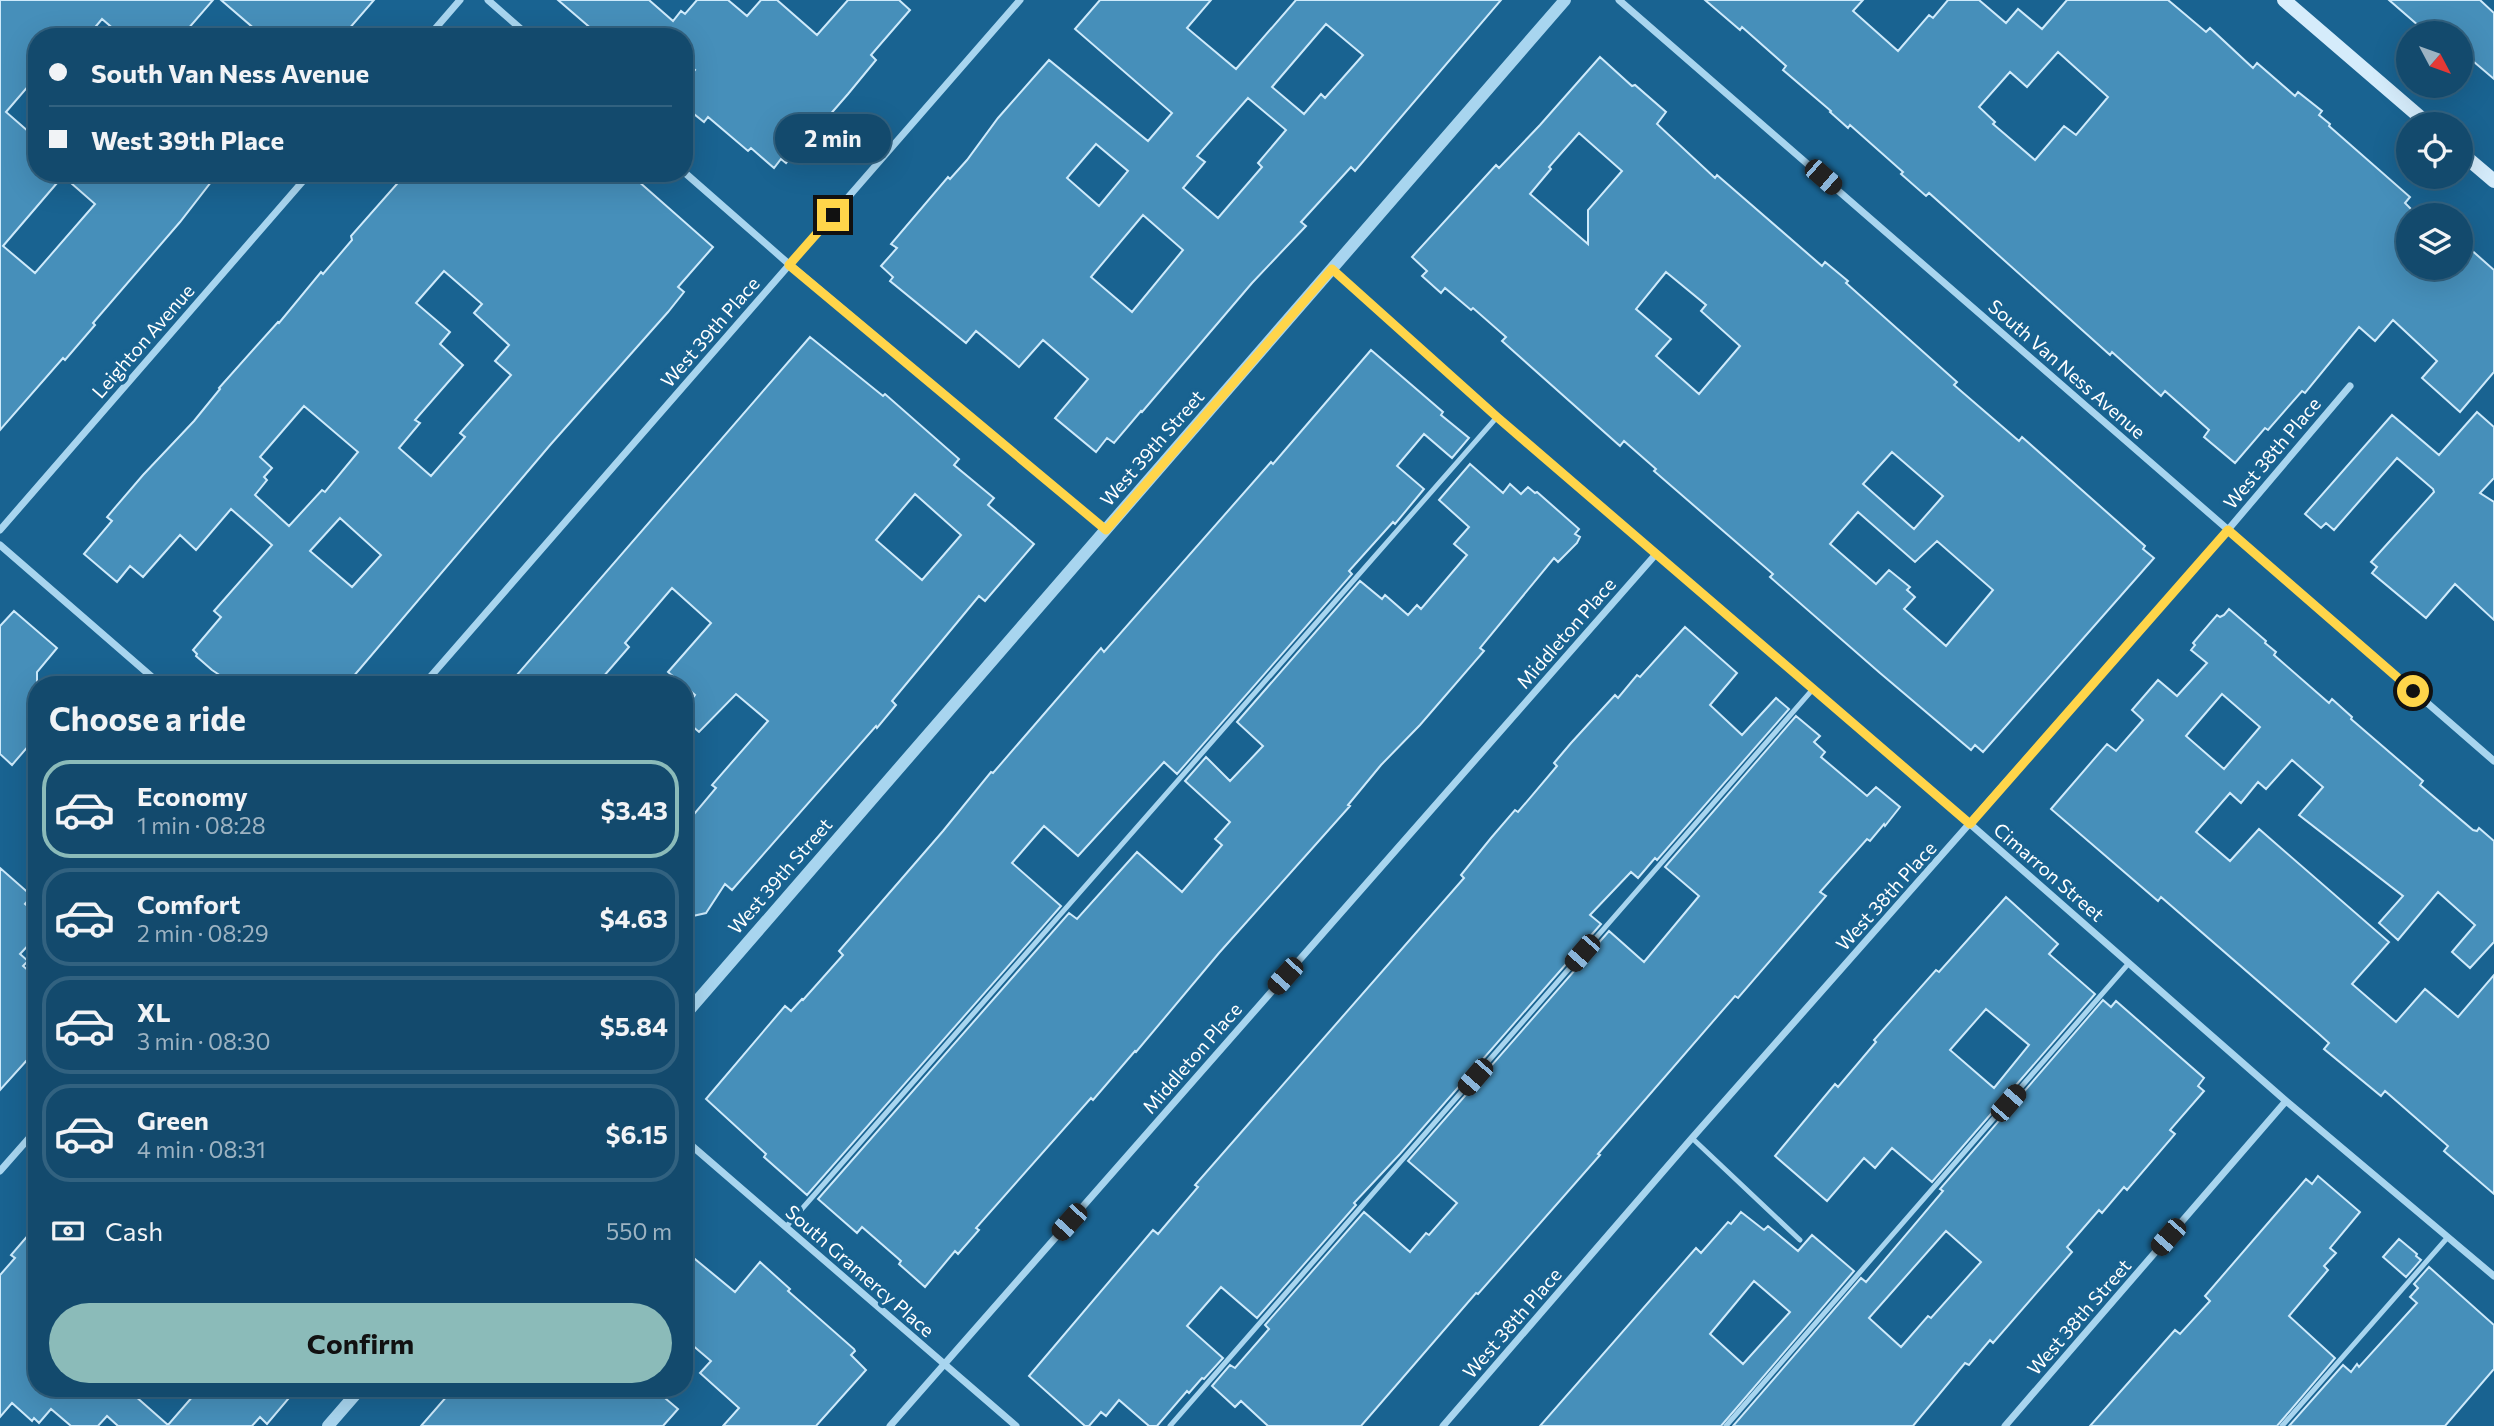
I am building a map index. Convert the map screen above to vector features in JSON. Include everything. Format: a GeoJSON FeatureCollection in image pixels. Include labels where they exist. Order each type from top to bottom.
{"type":"FeatureCollection","features":[{"type":"Feature","properties":{"kind":"main road"},"geometry":{"type":"LineString","coordinates":[[2284,0],[2414,112]]}},
{"type":"Feature","properties":{"kind":"main road"},"geometry":{"type":"LineString","coordinates":[[2473,163],[2494,181]]}},
{"type":"Feature","properties":{"kind":"street"},"geometry":{"type":"LineString","coordinates":[[436,28],[460,0]]}},
{"type":"Feature","properties":{"kind":"street"},"geometry":{"type":"LineString","coordinates":[[488,0],[520,28]]}},
{"type":"Feature","properties":{"kind":"street","name":"West 39th Place"},"geometry":{"type":"LineString","coordinates":[[431,676],[1020,0]]}},
{"type":"Feature","properties":{"kind":"street","name":"West 39th Street"},"geometry":{"type":"LineString","coordinates":[[693,1006],[1565,0]]}},
{"type":"Feature","properties":{"kind":"street","name":"South Van Ness Avenue"},"geometry":{"type":"LineString","coordinates":[[1619,0],[2494,761]]}},
{"type":"Feature","properties":{"kind":"street"},"geometry":{"type":"LineString","coordinates":[[693,180],[789,265],[1106,530]]}},
{"type":"Feature","properties":{"kind":"street","name":"Leighton Avenue"},"geometry":{"type":"LineString","coordinates":[[0,530],[302,182]]}},
{"type":"Feature","properties":{"kind":"street","name":"Cimarron Street"},"geometry":{"type":"LineString","coordinates":[[1332,269],[1497,417],[1970,824],[2286,1101],[2494,1276]]}},
{"type":"Feature","properties":{"kind":"street","name":"West 38th Place"},"geometry":{"type":"LineString","coordinates":[[1443,1426],[1692,1138],[2228,530],[2350,386]]}},
{"type":"Feature","properties":{"kind":"street"},"geometry":{"type":"LineString","coordinates":[[0,545],[151,676]]}},
{"type":"Feature","properties":{"kind":"street","name":"Middleton Place"},"geometry":{"type":"LineString","coordinates":[[890,1426],[1657,554]]}},
{"type":"Feature","properties":{"kind":"street","name":"West 38th Street"},"geometry":{"type":"LineString","coordinates":[[2005,1426],[2286,1101]]}},
{"type":"Feature","properties":{"kind":"street"},"geometry":{"type":"LineString","coordinates":[[0,1171],[28,1139]]}},
{"type":"Feature","properties":{"kind":"street","name":"South Gramercy Place"},"geometry":{"type":"LineString","coordinates":[[693,1147],[1016,1426]]}},
{"type":"Feature","properties":{"kind":"street"},"geometry":{"type":"LineString","coordinates":[[328,1426],[353,1397]]}},
{"type":"Feature","properties":{"kind":"lane"},"geometry":{"type":"LineString","coordinates":[[786,1227],[1497,417]]}},
{"type":"Feature","properties":{"kind":"lane"},"geometry":{"type":"LineString","coordinates":[[1170,1426],[1813,689]]}},
{"type":"Feature","properties":{"kind":"lane"},"geometry":{"type":"LineString","coordinates":[[1726,1426],[2129,964]]}},
{"type":"Feature","properties":{"kind":"lane"},"geometry":{"type":"LineString","coordinates":[[1692,1138],[1800,1240]]}},
{"type":"Feature","properties":{"kind":"lane"},"geometry":{"type":"LineString","coordinates":[[2282,1426],[2448,1237]]}},
{"type":"Feature","properties":{"kind":"building"},"geometry":{"type":"Polygon","coordinates":[[[0,0],[213,0],[189,28],[112,28],[102,19],[94,28],[28,28],[28,86],[6,112],[28,131],[28,182],[58,182],[3,246],[35,273],[95,204],[70,182],[211,182],[93,323],[95,325],[65,360],[63,358],[0,430],[0,0]]]}},
{"type":"Feature","properties":{"kind":"building"},"geometry":{"type":"Polygon","coordinates":[[[221,0],[374,0],[350,28],[254,28],[221,0]]]}},
{"type":"Feature","properties":{"kind":"building"},"geometry":{"type":"Polygon","coordinates":[[[558,0],[649,0],[673,21],[681,11],[685,14],[697,0],[728,0],[747,16],[761,0],[777,0],[817,35],[848,0],[899,0],[910,10],[871,55],[876,60],[848,94],[821,125],[819,123],[786,163],[781,159],[774,168],[751,148],[748,151],[708,117],[704,122],[693,113],[693,28],[591,28],[558,0]]]}},
{"type":"Feature","properties":{"kind":"building"},"geometry":{"type":"Polygon","coordinates":[[[1100,0],[1211,0],[1187,28],[1236,69],[1296,0],[1501,0],[1355,171],[1351,167],[1301,222],[1306,226],[1252,283],[1142,412],[1114,443],[1107,438],[1096,452],[1055,418],[1088,379],[1043,340],[1019,367],[976,331],[966,343],[890,281],[893,277],[881,266],[897,248],[891,244],[948,177],[950,179],[967,160],[998,118],[1049,60],[1148,141],[1172,113],[1075,29],[1100,0]],[[1326,24],[1272,87],[1304,114],[1321,94],[1325,98],[1363,55],[1326,24]],[[1248,98],[1197,156],[1205,162],[1183,188],[1218,218],[1262,167],[1258,163],[1286,130],[1248,98]],[[1096,144],[1067,178],[1099,206],[1128,171],[1096,144]],[[1143,215],[1091,277],[1132,312],[1183,250],[1143,215]]]}},
{"type":"Feature","properties":{"kind":"building"},"geometry":{"type":"Polygon","coordinates":[[[1705,0],[1863,0],[1853,11],[1898,51],[1929,15],[1933,18],[1948,0],[1979,0],[2006,23],[2018,9],[2042,29],[2067,0],[2168,0],[2206,32],[2210,28],[2253,68],[2257,63],[2295,96],[2298,92],[2322,111],[2319,115],[2329,126],[2396,185],[2396,189],[2401,189],[2410,197],[2405,203],[2396,203],[2396,280],[2473,280],[2473,251],[2494,270],[2494,372],[2460,412],[2422,378],[2437,361],[2393,320],[2375,341],[2359,327],[2305,393],[2302,391],[2268,430],[2265,428],[2235,463],[2204,437],[2209,430],[2165,391],[2161,396],[2112,352],[2110,355],[1929,193],[1926,196],[1850,125],[1848,128],[1830,112],[1783,70],[1786,66],[1742,27],[1740,30],[1705,0]],[[2058,52],[2027,87],[2010,72],[1979,107],[1995,122],[1993,124],[2035,160],[2064,126],[2076,135],[2108,97],[2058,52]]]}},
{"type":"Feature","properties":{"kind":"building"},"geometry":{"type":"Polygon","coordinates":[[[2389,0],[2480,0],[2494,13],[2494,79],[2473,61],[2473,21],[2413,21],[2389,0]]]}},
{"type":"Feature","properties":{"kind":"building"},"geometry":{"type":"Polygon","coordinates":[[[1600,57],[1666,112],[1657,124],[1715,178],[1717,175],[1822,266],[1825,262],[1848,281],[1846,283],[1957,382],[1954,385],[2019,441],[2022,437],[2145,546],[2143,549],[2154,558],[1983,752],[1975,745],[1971,750],[1880,673],[1770,577],[1773,574],[1654,471],[1656,469],[1624,441],[1620,446],[1502,341],[1506,337],[1473,308],[1471,310],[1445,288],[1441,293],[1422,276],[1427,271],[1412,257],[1496,165],[1499,168],[1600,57]],[[1579,133],[1549,167],[1551,169],[1530,194],[1588,244],[1588,210],[1622,171],[1579,133]],[[1666,272],[1636,309],[1671,339],[1656,356],[1699,394],[1740,346],[1701,311],[1706,305],[1666,272]],[[1892,452],[1863,484],[1914,529],[1943,496],[1892,452]],[[1858,512],[1830,544],[1876,584],[1889,570],[1910,587],[1907,590],[1915,597],[1904,609],[1946,646],[1993,590],[1937,541],[1915,562],[1858,512]]]}},
{"type":"Feature","properties":{"kind":"building"},"geometry":{"type":"Polygon","coordinates":[[[399,182],[639,182],[713,247],[678,287],[684,292],[668,312],[551,444],[354,676],[221,676],[196,656],[193,650],[221,617],[214,611],[272,545],[231,509],[196,550],[180,535],[143,577],[130,566],[117,582],[84,554],[112,521],[107,517],[194,421],[219,388],[279,323],[321,272],[323,274],[352,240],[351,236],[399,182]],[[444,271],[416,303],[450,332],[440,344],[463,365],[415,420],[420,423],[399,448],[431,476],[465,437],[460,433],[511,375],[495,361],[509,345],[474,313],[482,304],[444,271]],[[304,406],[260,457],[272,468],[264,477],[267,480],[255,495],[289,526],[322,490],[325,492],[358,452],[304,406]],[[340,518],[310,551],[352,587],[381,555],[340,518]]]}},
{"type":"Feature","properties":{"kind":"building"},"geometry":{"type":"Polygon","coordinates":[[[810,337],[883,396],[885,394],[959,459],[954,465],[994,498],[988,505],[1034,544],[985,601],[979,596],[892,701],[896,705],[877,728],[876,726],[732,890],[725,884],[706,913],[693,916],[693,815],[716,788],[712,785],[768,721],[736,694],[699,732],[693,727],[693,676],[673,676],[668,672],[711,623],[672,588],[625,643],[629,647],[604,676],[516,676],[810,337]],[[915,494],[876,540],[922,580],[961,535],[915,494]]]}},
{"type":"Feature","properties":{"kind":"building"},"geometry":{"type":"Polygon","coordinates":[[[1371,350],[1469,438],[1452,458],[1424,434],[1397,466],[1424,489],[1395,524],[1393,522],[1349,571],[1352,574],[1177,774],[1164,762],[1078,856],[1044,826],[1012,863],[1061,906],[807,1195],[706,1099],[785,1006],[791,1011],[843,955],[839,951],[991,772],[993,773],[1101,648],[1104,652],[1371,350]]]}},
{"type":"Feature","properties":{"kind":"building"},"geometry":{"type":"Polygon","coordinates":[[[2477,412],[2494,427],[2494,478],[2480,493],[2494,502],[2494,620],[2455,584],[2426,618],[2372,573],[2377,567],[2371,562],[2434,492],[2397,458],[2334,530],[2326,523],[2321,528],[2305,514],[2392,415],[2439,455],[2477,412]]]}},
{"type":"Feature","properties":{"kind":"building"},"geometry":{"type":"Polygon","coordinates":[[[1470,464],[1503,493],[1510,484],[1521,494],[1528,487],[1537,492],[1579,529],[1575,534],[1580,537],[1577,543],[1558,562],[1554,558],[1480,648],[1484,651],[1420,725],[1381,765],[1348,805],[1350,806],[1219,953],[1136,1052],[1093,1100],[1091,1098],[976,1228],[979,1230],[958,1254],[955,1251],[925,1287],[899,1264],[901,1261],[862,1227],[857,1233],[818,1199],[1069,913],[1077,919],[1137,852],[1182,892],[1222,845],[1215,839],[1230,822],[1185,781],[1206,757],[1230,781],[1263,746],[1237,722],[1360,581],[1382,599],[1385,595],[1408,615],[1417,605],[1421,609],[1467,555],[1454,544],[1469,527],[1439,500],[1470,464]]]}},
{"type":"Feature","properties":{"kind":"building"},"geometry":{"type":"Polygon","coordinates":[[[2229,609],[2266,641],[2276,652],[2274,655],[2329,703],[2332,699],[2352,717],[2351,719],[2423,781],[2420,785],[2473,830],[2477,831],[2479,828],[2494,841],[2494,942],[2470,968],[2452,952],[2475,925],[2438,892],[2398,940],[2379,923],[2403,896],[2299,815],[2323,787],[2292,760],[2266,789],[2258,782],[2241,803],[2230,793],[2196,832],[2230,861],[2259,829],[2389,942],[2352,984],[2396,1022],[2425,989],[2458,1017],[2494,975],[2494,1194],[2444,1151],[2448,1146],[2385,1091],[2381,1096],[2324,1049],[2329,1043],[2319,1034],[2161,897],[2158,901],[2051,809],[2107,744],[2116,751],[2143,720],[2132,710],[2158,680],[2177,696],[2207,663],[2191,650],[2195,645],[2193,643],[2217,615],[2224,615],[2229,609]],[[2222,694],[2186,736],[2224,769],[2260,727],[2222,694]]]}},
{"type":"Feature","properties":{"kind":"building"},"geometry":{"type":"Polygon","coordinates":[[[14,611],[57,648],[37,672],[37,676],[28,676],[28,746],[12,765],[0,754],[0,626],[14,611]]]}},
{"type":"Feature","properties":{"kind":"building"},"geometry":{"type":"Polygon","coordinates":[[[1685,627],[1737,673],[1710,705],[1742,735],[1776,698],[1789,709],[1657,860],[1655,858],[1638,878],[1631,872],[1590,915],[1601,924],[1354,1203],[1356,1205],[1257,1318],[1221,1287],[1187,1326],[1223,1358],[1204,1379],[1189,1393],[1187,1391],[1157,1426],[1149,1426],[1119,1400],[1106,1416],[1101,1412],[1089,1426],[1085,1426],[1029,1376],[1153,1230],[1158,1234],[1198,1187],[1195,1185],[1464,878],[1461,875],[1515,810],[1518,812],[1557,766],[1554,763],[1571,743],[1615,695],[1618,698],[1637,675],[1640,677],[1685,627]]]}},
{"type":"Feature","properties":{"kind":"building"},"geometry":{"type":"Polygon","coordinates":[[[1796,716],[1820,736],[1814,742],[1825,752],[1821,757],[1867,796],[1876,787],[1900,807],[1885,826],[1884,824],[1870,841],[1867,839],[1820,892],[1826,896],[1738,998],[1735,996],[1598,1154],[1600,1155],[1361,1426],[1268,1426],[1241,1401],[1235,1407],[1212,1386],[1230,1365],[1235,1368],[1269,1329],[1265,1325],[1364,1212],[1410,1252],[1457,1203],[1408,1161],[1609,931],[1644,962],[1699,896],[1665,867],[1796,716]]]}},
{"type":"Feature","properties":{"kind":"building"},"geometry":{"type":"Polygon","coordinates":[[[0,868],[28,892],[25,904],[28,906],[28,946],[20,954],[28,961],[23,966],[28,970],[28,1059],[0,1090],[0,868]]]}},
{"type":"Feature","properties":{"kind":"building"},"geometry":{"type":"Polygon","coordinates":[[[2006,897],[2058,944],[2049,954],[2095,994],[1932,1182],[1892,1148],[1875,1168],[1864,1158],[1827,1201],[1775,1156],[1835,1084],[1838,1087],[1876,1042],[1874,1040],[1936,970],[1939,972],[2006,897]],[[1986,1009],[1950,1050],[1994,1088],[2029,1045],[1986,1009]]]}},
{"type":"Feature","properties":{"kind":"building"},"geometry":{"type":"Polygon","coordinates":[[[2103,1000],[2111,1007],[2116,1001],[2204,1078],[2198,1086],[2204,1091],[2170,1130],[2175,1134],[2127,1190],[2124,1187],[2102,1213],[2099,1210],[2067,1247],[2072,1252],[1993,1343],[1990,1340],[1969,1365],[1965,1363],[1913,1426],[1733,1426],[1861,1278],[1866,1282],[1943,1191],[1940,1189],[2103,1000]],[[1946,1231],[1869,1318],[1901,1347],[1981,1262],[1946,1231]]]}},
{"type":"Feature","properties":{"kind":"building"},"geometry":{"type":"Polygon","coordinates":[[[2318,1176],[2360,1212],[2330,1248],[2336,1253],[2324,1266],[2328,1270],[2289,1316],[2335,1358],[2277,1426],[2090,1426],[2175,1330],[2180,1334],[2210,1301],[2205,1296],[2306,1179],[2312,1184],[2318,1176]]]}},
{"type":"Feature","properties":{"kind":"building"},"geometry":{"type":"Polygon","coordinates":[[[1741,1212],[1764,1230],[1768,1226],[1798,1251],[1812,1235],[1854,1271],[1721,1426],[1540,1426],[1696,1248],[1701,1253],[1728,1222],[1731,1224],[1741,1212]],[[1754,1281],[1710,1334],[1743,1364],[1790,1312],[1754,1281]]]}},
{"type":"Feature","properties":{"kind":"building"},"geometry":{"type":"Polygon","coordinates":[[[28,1235],[28,1397],[136,1397],[168,1425],[192,1397],[289,1398],[267,1424],[260,1417],[252,1426],[118,1426],[107,1416],[98,1426],[71,1426],[51,1409],[39,1423],[34,1418],[32,1421],[12,1403],[0,1417],[0,1275],[15,1258],[11,1255],[28,1235]]]}},
{"type":"Feature","properties":{"kind":"building"},"geometry":{"type":"Polygon","coordinates":[[[2399,1239],[2421,1260],[2406,1277],[2383,1257],[2399,1239]]]}},
{"type":"Feature","properties":{"kind":"building"},"geometry":{"type":"Polygon","coordinates":[[[693,1257],[735,1292],[760,1262],[790,1289],[788,1291],[854,1349],[851,1355],[866,1370],[816,1426],[723,1426],[739,1408],[700,1373],[711,1361],[693,1346],[693,1257]]]}},
{"type":"Feature","properties":{"kind":"building"},"geometry":{"type":"Polygon","coordinates":[[[2429,1267],[2494,1325],[2494,1369],[2445,1426],[2289,1426],[2343,1365],[2351,1372],[2357,1364],[2359,1367],[2417,1303],[2410,1297],[2418,1288],[2414,1284],[2429,1267]]]}},
{"type":"Feature","properties":{"kind":"building"},"geometry":{"type":"Polygon","coordinates":[[[446,1397],[664,1397],[678,1409],[663,1426],[421,1426],[446,1397]]]}},
{"type":"Feature","properties":{"kind":"route"},"geometry":{"type":"LineString","coordinates":[[833,215],[789,265],[1106,530],[1332,269],[1497,417],[1970,824],[2228,530],[2413,691]]}}]}
